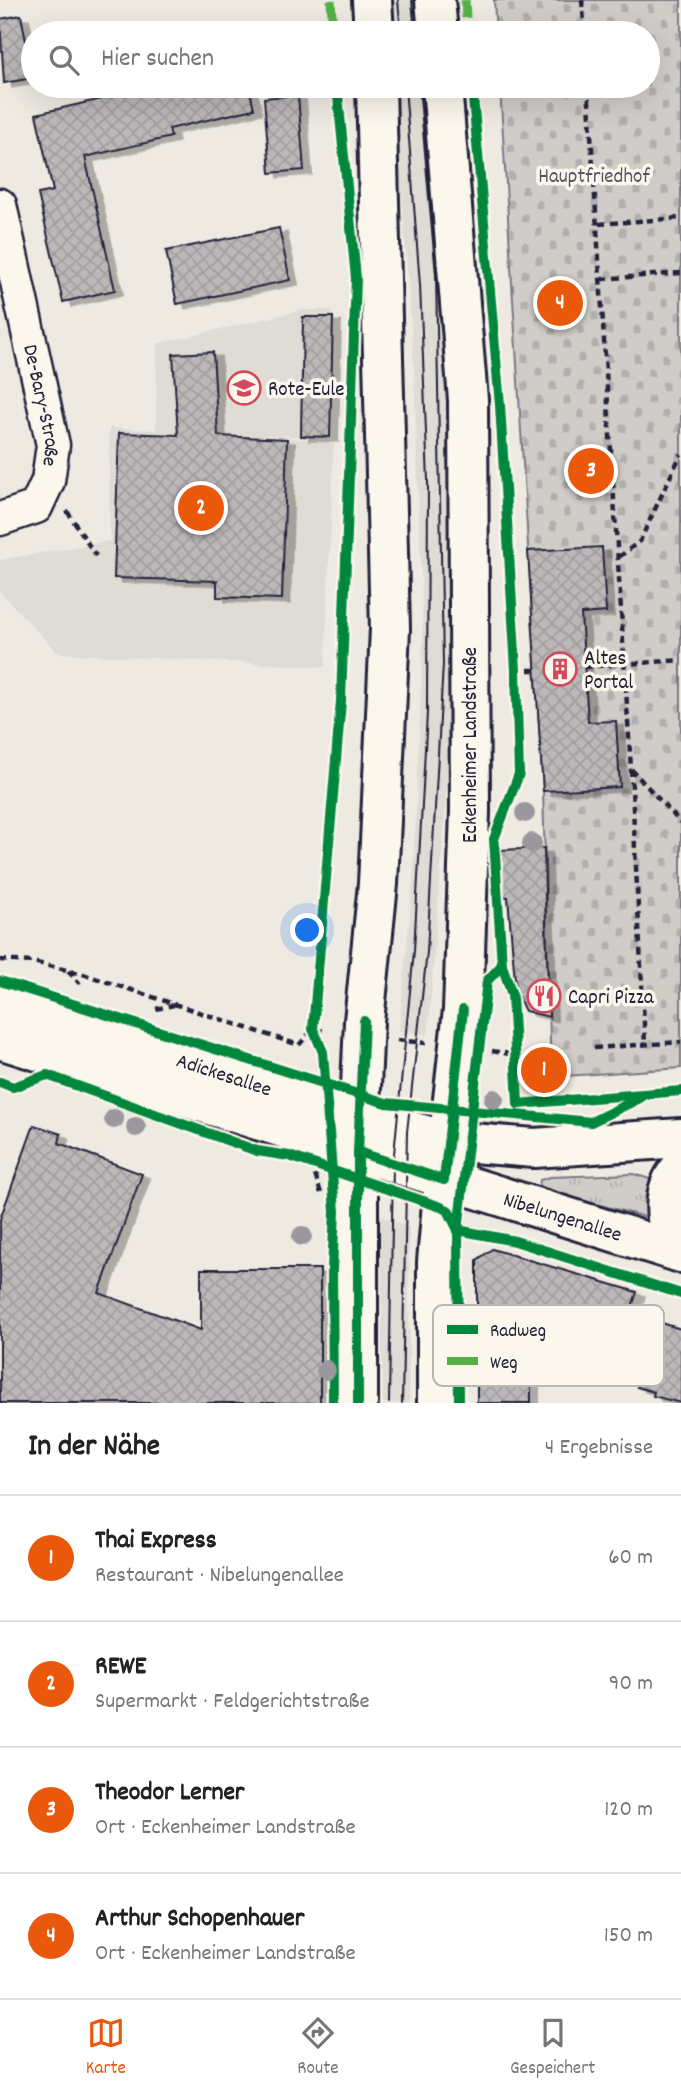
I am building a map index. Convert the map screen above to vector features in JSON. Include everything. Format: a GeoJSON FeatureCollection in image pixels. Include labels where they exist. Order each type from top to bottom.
{"type":"FeatureCollection","features":[{"type":"Feature","properties":{"kind":"main road"},"geometry":{"type":"LineString","coordinates":[[372,0],[373,21]]}},
{"type":"Feature","properties":{"kind":"main road"},"geometry":{"type":"LineString","coordinates":[[435,0],[437,21]]}},
{"type":"Feature","properties":{"kind":"main road"},"geometry":{"type":"LineString","coordinates":[[358,1403],[358,1150],[364,1021],[378,884],[390,629],[376,98]]}},
{"type":"Feature","properties":{"kind":"main road","name":"Eckenheimer Landstraße"},"geometry":{"type":"LineString","coordinates":[[437,1305],[437,1262],[444,1180],[463,1010],[470,836],[468,414],[443,98]]}},
{"type":"Feature","properties":{"kind":"main road","name":"Adickesallee"},"geometry":{"type":"LineString","coordinates":[[0,1007],[188,1062],[358,1150],[448,1140]]}},
{"type":"Feature","properties":{"kind":"main road","name":"Adickesallee"},"geometry":{"type":"LineString","coordinates":[[0,1039],[358,1150],[444,1180]]}},
{"type":"Feature","properties":{"kind":"main road"},"geometry":{"type":"LineString","coordinates":[[448,1140],[534,1148],[681,1138]]}},
{"type":"Feature","properties":{"kind":"main road"},"geometry":{"type":"LineString","coordinates":[[677,1252],[666,1219],[666,1201],[668,1189],[681,1168]]}},
{"type":"Feature","properties":{"kind":"main road","name":"Nibelungenallee"},"geometry":{"type":"LineString","coordinates":[[444,1180],[677,1252]]}},
{"type":"Feature","properties":{"kind":"street","name":"De-Bary-Straße"},"geometry":{"type":"LineString","coordinates":[[0,205],[53,445],[48,481]]}},
{"type":"Feature","properties":{"kind":"street"},"geometry":{"type":"LineString","coordinates":[[0,519],[36,507],[48,481]]}},
{"type":"Feature","properties":{"kind":"path"},"geometry":{"type":"LineString","coordinates":[[582,0],[583,21]]}},
{"type":"Feature","properties":{"kind":"path"},"geometry":{"type":"LineString","coordinates":[[589,98],[599,224],[645,1044]]}},
{"type":"Feature","properties":{"kind":"path"},"geometry":{"type":"LineString","coordinates":[[599,224],[681,218]]}},
{"type":"Feature","properties":{"kind":"path"},"geometry":{"type":"LineString","coordinates":[[602,279],[681,273]]}},
{"type":"Feature","properties":{"kind":"path"},"geometry":{"type":"LineString","coordinates":[[618,557],[640,541],[681,454]]}},
{"type":"Feature","properties":{"kind":"path"},"geometry":{"type":"LineString","coordinates":[[48,481],[96,556]]}},
{"type":"Feature","properties":{"kind":"path"},"geometry":{"type":"LineString","coordinates":[[584,667],[681,660]]}},
{"type":"Feature","properties":{"kind":"path"},"geometry":{"type":"LineString","coordinates":[[516,670],[536,670]]}},
{"type":"Feature","properties":{"kind":"path"},"geometry":{"type":"LineString","coordinates":[[631,769],[681,823]]}},
{"type":"Feature","properties":{"kind":"path"},"geometry":{"type":"LineString","coordinates":[[0,960],[33,961],[299,1045],[313,1029]]}},
{"type":"Feature","properties":{"kind":"path"},"geometry":{"type":"LineString","coordinates":[[68,971],[80,984]]}},
{"type":"Feature","properties":{"kind":"path"},"geometry":{"type":"LineString","coordinates":[[156,1009],[175,1005]]}},
{"type":"Feature","properties":{"kind":"path"},"geometry":{"type":"LineString","coordinates":[[313,1029],[326,1031]]}},
{"type":"Feature","properties":{"kind":"path"},"geometry":{"type":"LineString","coordinates":[[313,1029],[318,1041]]}},
{"type":"Feature","properties":{"kind":"path"},"geometry":{"type":"LineString","coordinates":[[392,1040],[432,1043]]}},
{"type":"Feature","properties":{"kind":"path"},"geometry":{"type":"LineString","coordinates":[[594,1048],[681,1042]]}},
{"type":"Feature","properties":{"kind":"path"},"geometry":{"type":"LineString","coordinates":[[484,1049],[516,1055]]}},
{"type":"Feature","properties":{"kind":"path"},"geometry":{"type":"LineString","coordinates":[[311,1163],[358,1150]]}},
{"type":"Feature","properties":{"kind":"shaded area"},"geometry":{"type":"Polygon","coordinates":[[[388,0],[422,0],[424,21],[389,21],[388,0]]]}},
{"type":"Feature","properties":{"kind":"shaded area"},"geometry":{"type":"Polygon","coordinates":[[[395,98],[430,98],[452,476],[452,664],[445,813],[428,1035],[399,1031],[413,881],[423,638],[414,365],[395,98]]]}},
{"type":"Feature","properties":{"kind":"shaded area"},"geometry":{"type":"Polygon","coordinates":[[[302,310],[331,310],[333,317],[330,437],[237,435],[334,441],[325,667],[58,653],[0,592],[0,560],[110,541],[109,428],[156,430],[157,344],[302,310]]]}},
{"type":"Feature","properties":{"kind":"shaded area"},"geometry":{"type":"Polygon","coordinates":[[[380,1215],[409,1227],[409,1403],[383,1403],[380,1215]]]}},
{"type":"Feature","properties":{"kind":"green space","name":"Hauptfriedhof"},"geometry":{"type":"Polygon","coordinates":[[[494,0],[681,0],[681,1068],[551,1077],[543,791],[501,98],[660,98],[660,21],[495,21],[494,0]]]}},
{"type":"Feature","properties":{"kind":"green space"},"geometry":{"type":"Polygon","coordinates":[[[634,1174],[653,1180],[649,1218],[539,1189],[540,1180],[550,1177],[634,1174]]]}},
{"type":"Feature","properties":{"kind":"building"},"geometry":{"type":"Polygon","coordinates":[[[21,15],[21,80],[4,83],[0,19],[21,15]]]}},
{"type":"Feature","properties":{"kind":"building"},"geometry":{"type":"Polygon","coordinates":[[[106,98],[252,98],[254,109],[169,129],[171,137],[85,157],[115,290],[63,302],[38,194],[53,191],[36,114],[106,98]]]}},
{"type":"Feature","properties":{"kind":"building"},"geometry":{"type":"Polygon","coordinates":[[[264,98],[298,98],[304,170],[270,173],[264,98]]]}},
{"type":"Feature","properties":{"kind":"building"},"geometry":{"type":"Polygon","coordinates":[[[279,228],[290,280],[177,304],[166,251],[279,228]]]}},
{"type":"Feature","properties":{"kind":"building"},"geometry":{"type":"Polygon","coordinates":[[[303,317],[333,317],[330,437],[301,436],[303,317]]]}},
{"type":"Feature","properties":{"kind":"building"},"geometry":{"type":"Polygon","coordinates":[[[213,352],[218,436],[287,439],[282,599],[217,597],[217,581],[114,578],[119,433],[178,435],[173,354],[213,352]]]}},
{"type":"Feature","properties":{"kind":"building","name":"Altes Portal"},"geometry":{"type":"Polygon","coordinates":[[[602,547],[606,612],[581,614],[588,722],[616,721],[620,787],[543,791],[528,551],[602,547]]]}},
{"type":"Feature","properties":{"kind":"building"},"geometry":{"type":"Polygon","coordinates":[[[544,848],[549,1017],[525,1011],[520,1001],[515,981],[508,897],[500,896],[499,850],[544,848]]]}},
{"type":"Feature","properties":{"kind":"building"},"geometry":{"type":"Polygon","coordinates":[[[34,1125],[61,1134],[59,1143],[142,1174],[99,1293],[201,1330],[201,1269],[320,1269],[320,1403],[0,1403],[0,1219],[34,1125]]]}},
{"type":"Feature","properties":{"kind":"building"},"geometry":{"type":"Polygon","coordinates":[[[492,1249],[637,1292],[633,1305],[477,1305],[477,1260],[492,1249]]]}},
{"type":"Feature","properties":{"kind":"building"},"geometry":{"type":"Polygon","coordinates":[[[664,1324],[681,1329],[681,1403],[653,1396],[654,1392],[637,1387],[664,1386],[664,1324]]]}},
{"type":"Feature","properties":{"kind":"building"},"geometry":{"type":"Polygon","coordinates":[[[477,1386],[531,1386],[531,1403],[477,1403],[477,1386]]]}},
{"type":"Feature","properties":{"kind":"tram line"},"geometry":{"type":"LineString","coordinates":[[398,0],[400,21]]}},
{"type":"Feature","properties":{"kind":"tram line"},"geometry":{"type":"LineString","coordinates":[[412,0],[414,21]]}},
{"type":"Feature","properties":{"kind":"tram line"},"geometry":{"type":"LineString","coordinates":[[389,1403],[393,1164],[414,951],[427,713],[428,481],[420,285],[406,98]]}},
{"type":"Feature","properties":{"kind":"tram line"},"geometry":{"type":"LineString","coordinates":[[402,1403],[407,1132],[427,952],[443,664],[436,275],[420,98]]}},
{"type":"Feature","properties":{"kind":"marked path"},"geometry":{"type":"LineString","coordinates":[[331,0],[332,21]]}},
{"type":"Feature","properties":{"kind":"marked path"},"geometry":{"type":"LineString","coordinates":[[465,0],[466,21]]}},
{"type":"Feature","properties":{"kind":"cycle path"},"geometry":{"type":"LineString","coordinates":[[333,1403],[332,1269],[335,1212],[323,1052],[313,1029],[341,701],[356,278],[338,98]]}},
{"type":"Feature","properties":{"kind":"cycle path"},"geometry":{"type":"LineString","coordinates":[[473,98],[500,405],[516,670],[519,774],[494,839],[502,965],[512,995],[518,1104],[681,1091]]}},
{"type":"Feature","properties":{"kind":"cycle path"},"geometry":{"type":"LineString","coordinates":[[458,1305],[458,1230],[487,981],[502,965]]}},
{"type":"Feature","properties":{"kind":"cycle path"},"geometry":{"type":"LineString","coordinates":[[0,981],[386,1103],[591,1122],[640,1098]]}},
{"type":"Feature","properties":{"kind":"cycle path"},"geometry":{"type":"LineString","coordinates":[[358,1152],[444,1180],[463,1010]]}},
{"type":"Feature","properties":{"kind":"cycle path"},"geometry":{"type":"LineString","coordinates":[[358,1403],[358,1152],[364,1021]]}},
{"type":"Feature","properties":{"kind":"cycle path"},"geometry":{"type":"LineString","coordinates":[[0,1082],[13,1087],[47,1075],[257,1151],[289,1156],[441,1207],[448,1210],[458,1230]]}},
{"type":"Feature","properties":{"kind":"cycle path"},"geometry":{"type":"LineString","coordinates":[[458,1230],[515,1241],[681,1294]]}},
{"type":"Feature","properties":{"kind":"cycle path"},"geometry":{"type":"LineString","coordinates":[[459,1386],[459,1403]]}},
{"type":"Feature","properties":{"kind":"place","name":"Arthur Schopenhauer"},"geometry":{"type":"Point","coordinates":[560,303]}},
{"type":"Feature","properties":{"kind":"place","name":"Rote-Eule"},"geometry":{"type":"Point","coordinates":[244,388]}},
{"type":"Feature","properties":{"kind":"place","name":"Theodor Lerner"},"geometry":{"type":"Point","coordinates":[591,471]}},
{"type":"Feature","properties":{"kind":"place","name":"REWE"},"geometry":{"type":"Point","coordinates":[201,508]}},
{"type":"Feature","properties":{"kind":"place","name":"Altes Portal"},"geometry":{"type":"Point","coordinates":[560,669]}},
{"type":"Feature","properties":{"kind":"place","name":"Capri Pizza"},"geometry":{"type":"Point","coordinates":[544,996]}},
{"type":"Feature","properties":{"kind":"place","name":"Thai Express"},"geometry":{"type":"Point","coordinates":[544,1070]}}]}
